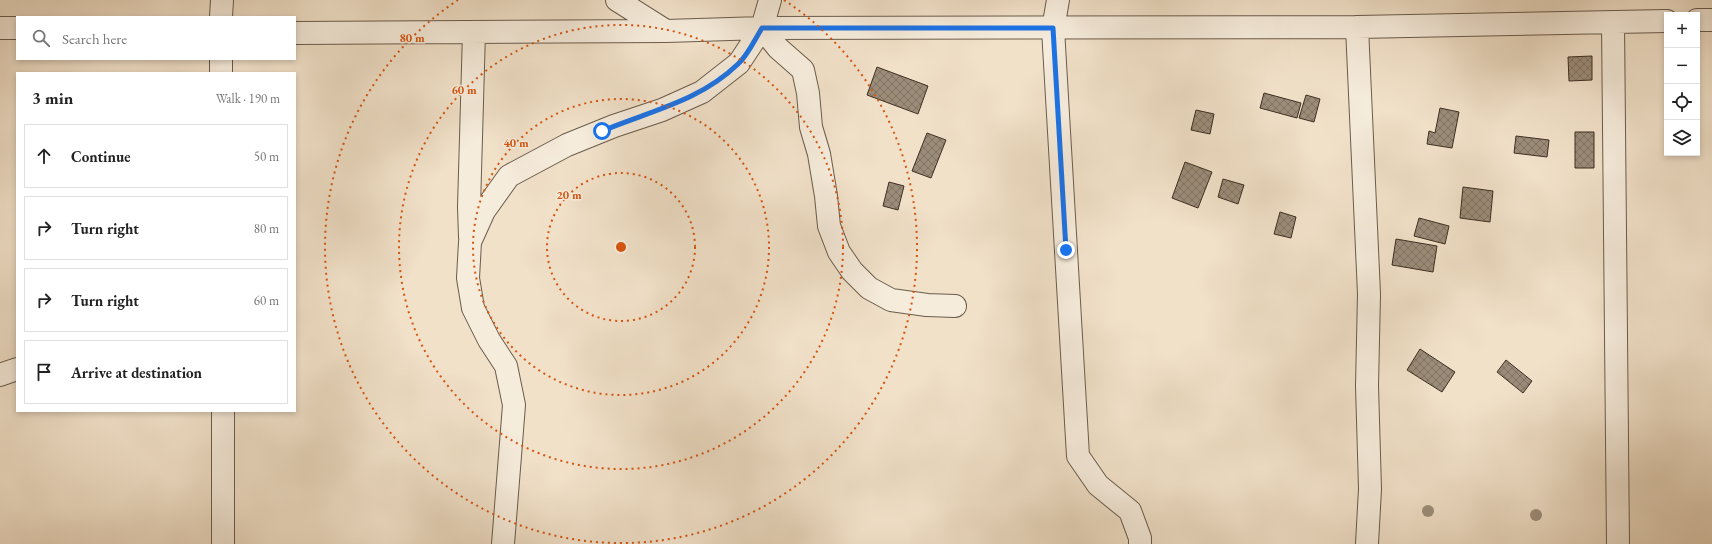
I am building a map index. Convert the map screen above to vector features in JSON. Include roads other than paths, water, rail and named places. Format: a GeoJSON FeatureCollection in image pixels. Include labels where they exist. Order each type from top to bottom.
{"type":"FeatureCollection","features":[{"type":"Feature","properties":{"kind":"street"},"geometry":{"type":"LineString","coordinates":[[221,16],[222,0]]}},
{"type":"Feature","properties":{"kind":"street"},"geometry":{"type":"LineString","coordinates":[[617,0],[666,31]]}},
{"type":"Feature","properties":{"kind":"street"},"geometry":{"type":"LineString","coordinates":[[470,242],[484,211],[509,176],[568,145],[614,126],[662,110],[702,92],[739,63],[762,28],[770,0]]}},
{"type":"Feature","properties":{"kind":"street"},"geometry":{"type":"LineString","coordinates":[[1058,0],[1053,28],[1078,456],[1098,485],[1130,511],[1140,538],[1140,544]]}},
{"type":"Feature","properties":{"kind":"street"},"geometry":{"type":"LineString","coordinates":[[296,33],[666,31],[762,28],[1357,27],[1664,20]]}},
{"type":"Feature","properties":{"kind":"street"},"geometry":{"type":"LineString","coordinates":[[1700,20],[1712,20]]}},
{"type":"Feature","properties":{"kind":"street"},"geometry":{"type":"LineString","coordinates":[[1613,22],[1618,544]]}},
{"type":"Feature","properties":{"kind":"street"},"geometry":{"type":"LineString","coordinates":[[1357,27],[1369,294],[1367,386],[1370,489],[1368,544]]}},
{"type":"Feature","properties":{"kind":"street"},"geometry":{"type":"LineString","coordinates":[[0,28],[16,28]]}},
{"type":"Feature","properties":{"kind":"street"},"geometry":{"type":"LineString","coordinates":[[762,28],[778,48],[803,70],[808,93],[811,127],[819,154],[829,226],[839,252],[852,271],[869,288],[891,300],[927,305],[955,306]]}},
{"type":"Feature","properties":{"kind":"street"},"geometry":{"type":"LineString","coordinates":[[474,32],[468,278],[473,308],[489,340],[506,366],[514,405],[503,544]]}},
{"type":"Feature","properties":{"kind":"street"},"geometry":{"type":"LineString","coordinates":[[221,60],[221,72]]}},
{"type":"Feature","properties":{"kind":"street"},"geometry":{"type":"LineString","coordinates":[[0,375],[16,369]]}},
{"type":"Feature","properties":{"kind":"street"},"geometry":{"type":"LineString","coordinates":[[222,412],[223,544]]}}]}
